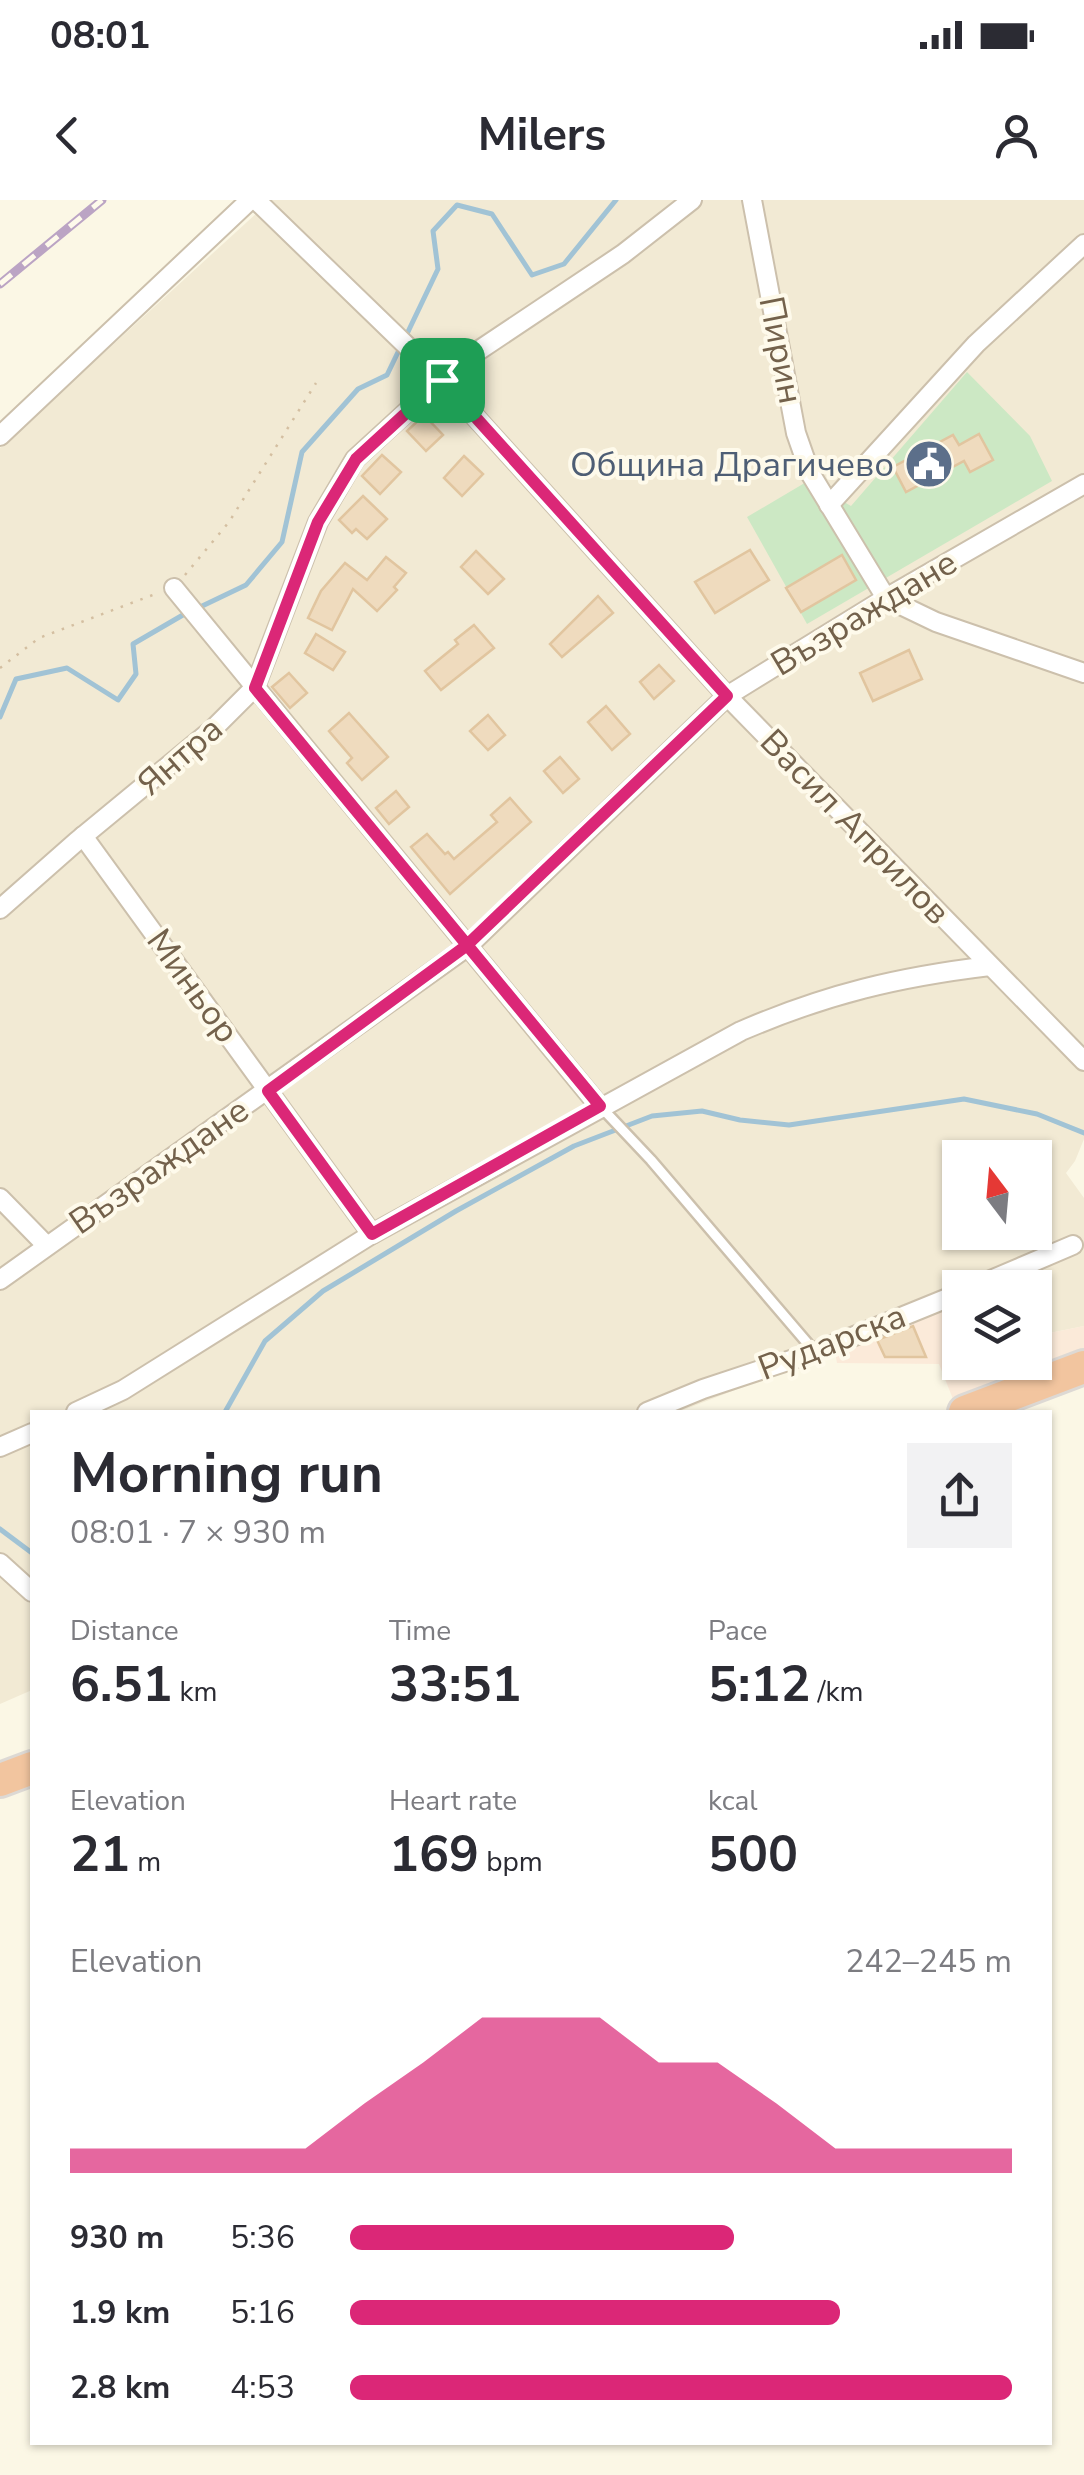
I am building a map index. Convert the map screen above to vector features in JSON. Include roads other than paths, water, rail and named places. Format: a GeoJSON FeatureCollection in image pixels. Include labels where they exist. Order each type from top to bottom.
{"type":"FeatureCollection","features":[{"type":"Feature","properties":{"kind":"highway"},"geometry":{"type":"LineString","coordinates":[[970,1410],[1084,1367]]}},
{"type":"Feature","properties":{"kind":"highway"},"geometry":{"type":"LineString","coordinates":[[0,1780],[30,1769]]}},
{"type":"Feature","properties":{"kind":"street","name":"Васил Априлов"},"geometry":{"type":"LineString","coordinates":[[253,200],[442,380],[727,696],[1084,1061]]}},
{"type":"Feature","properties":{"kind":"street"},"geometry":{"type":"LineString","coordinates":[[0,436],[253,200]]}},
{"type":"Feature","properties":{"kind":"street","name":"Янтра"},"geometry":{"type":"LineString","coordinates":[[0,909],[176,762],[255,688],[318,522],[356,459],[460,363],[623,254],[692,200]]}},
{"type":"Feature","properties":{"kind":"street","name":"Пирин"},"geometry":{"type":"LineString","coordinates":[[752,200],[796,433],[810,473],[886,598]]}},
{"type":"Feature","properties":{"kind":"street"},"geometry":{"type":"LineString","coordinates":[[828,506],[976,344],[1084,244]]}},
{"type":"Feature","properties":{"kind":"street","name":"Възраждане"},"geometry":{"type":"LineString","coordinates":[[0,1280],[466,946],[727,696],[886,598],[1084,484]]}},
{"type":"Feature","properties":{"kind":"street"},"geometry":{"type":"LineString","coordinates":[[174,588],[606,1113]]}},
{"type":"Feature","properties":{"kind":"street"},"geometry":{"type":"LineString","coordinates":[[886,598],[936,622],[1084,673]]}},
{"type":"Feature","properties":{"kind":"street","name":"Миньор"},"geometry":{"type":"LineString","coordinates":[[83,836],[372,1234]]}},
{"type":"Feature","properties":{"kind":"street"},"geometry":{"type":"LineString","coordinates":[[80,1410],[123,1390],[372,1234],[606,1113],[741,1031],[802,1004],[912,976],[990,966]]}},
{"type":"Feature","properties":{"kind":"street"},"geometry":{"type":"LineString","coordinates":[[0,1198],[46,1245]]}},
{"type":"Feature","properties":{"kind":"street"},"geometry":{"type":"LineString","coordinates":[[1013,1270],[1073,1244]]}},
{"type":"Feature","properties":{"kind":"street","name":"Рударска"},"geometry":{"type":"LineString","coordinates":[[652,1410],[815,1352],[942,1299]]}},
{"type":"Feature","properties":{"kind":"street"},"geometry":{"type":"LineString","coordinates":[[0,1447],[30,1434]]}},
{"type":"Feature","properties":{"kind":"street"},"geometry":{"type":"LineString","coordinates":[[0,1562],[30,1590]]}},
{"type":"Feature","properties":{"kind":"lane"},"geometry":{"type":"LineString","coordinates":[[606,1113],[815,1352]]}},
{"type":"Feature","properties":{"kind":"waterway"},"geometry":{"type":"LineString","coordinates":[[405,338],[438,269],[433,231],[457,205],[492,214],[532,275],[564,264],[616,200]]}},
{"type":"Feature","properties":{"kind":"waterway"},"geometry":{"type":"LineString","coordinates":[[198,608],[246,585],[282,542],[302,452],[358,389],[387,375],[400,348]]}},
{"type":"Feature","properties":{"kind":"waterway"},"geometry":{"type":"LineString","coordinates":[[0,717],[16,679],[67,668],[118,700],[136,674],[133,644],[188,612]]}},
{"type":"Feature","properties":{"kind":"waterway"},"geometry":{"type":"LineString","coordinates":[[226,1410],[265,1341],[323,1291],[574,1146],[652,1116],[702,1111],[789,1125],[964,1099],[1037,1114],[1084,1133]]}},
{"type":"Feature","properties":{"kind":"waterway"},"geometry":{"type":"LineString","coordinates":[[0,1529],[30,1552]]}},
{"type":"Feature","properties":{"kind":"railway"},"geometry":{"type":"LineString","coordinates":[[0,284],[102,200]]}},
{"type":"Feature","properties":{"kind":"place","name":"Община Драгичево"},"geometry":{"type":"Point","coordinates":[929,464]}}]}
